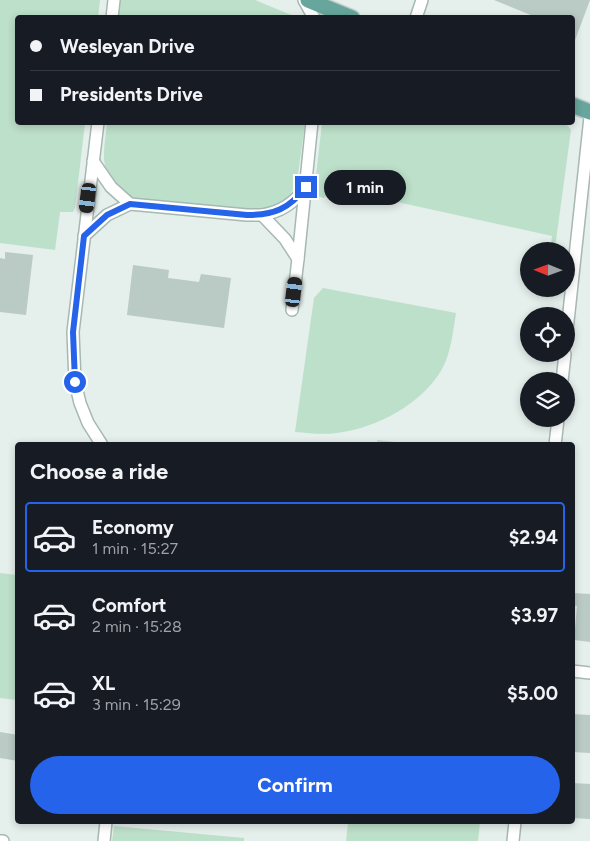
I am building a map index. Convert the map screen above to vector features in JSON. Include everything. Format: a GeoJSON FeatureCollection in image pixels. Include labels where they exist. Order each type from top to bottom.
{"type":"FeatureCollection","features":[{"type":"Feature","properties":{"kind":"main road"},"geometry":{"type":"LineString","coordinates":[[308,0],[345,15]]}},
{"type":"Feature","properties":{"kind":"main road"},"geometry":{"type":"LineString","coordinates":[[575,106],[590,112]]}},
{"type":"Feature","properties":{"kind":"street"},"geometry":{"type":"LineString","coordinates":[[112,15],[114,0]]}},
{"type":"Feature","properties":{"kind":"street"},"geometry":{"type":"LineString","coordinates":[[304,0],[312,15]]}},
{"type":"Feature","properties":{"kind":"street"},"geometry":{"type":"LineString","coordinates":[[417,15],[422,0]]}},
{"type":"Feature","properties":{"kind":"street"},"geometry":{"type":"LineString","coordinates":[[570,307],[590,117]]}},
{"type":"Feature","properties":{"kind":"street"},"geometry":{"type":"LineString","coordinates":[[98,125],[73,332],[75,382],[80,403],[88,423],[100,442]]}},
{"type":"Feature","properties":{"kind":"street"},"geometry":{"type":"LineString","coordinates":[[292,310],[312,125]]}},
{"type":"Feature","properties":{"kind":"street"},"geometry":{"type":"LineString","coordinates":[[93,161],[110,187],[130,204]]}},
{"type":"Feature","properties":{"kind":"street"},"geometry":{"type":"LineString","coordinates":[[84,236],[107,215],[130,204],[262,215],[273,213],[287,206],[306,187]]}},
{"type":"Feature","properties":{"kind":"street"},"geometry":{"type":"LineString","coordinates":[[262,215],[285,239],[298,259]]}},
{"type":"Feature","properties":{"kind":"street"},"geometry":{"type":"LineString","coordinates":[[555,442],[557,427]]}},
{"type":"Feature","properties":{"kind":"street"},"geometry":{"type":"LineString","coordinates":[[575,671],[590,673]]}},
{"type":"Feature","properties":{"kind":"street"},"geometry":{"type":"LineString","coordinates":[[104,841],[106,824]]}},
{"type":"Feature","properties":{"kind":"street"},"geometry":{"type":"LineString","coordinates":[[513,841],[515,824]]}},
{"type":"Feature","properties":{"kind":"green space"},"geometry":{"type":"Polygon","coordinates":[[[0,0],[100,0],[98,15],[15,15],[15,125],[85,125],[75,208],[73,212],[60,212],[55,250],[0,243],[0,0]]]}},
{"type":"Feature","properties":{"kind":"green space"},"geometry":{"type":"Polygon","coordinates":[[[120,0],[255,0],[291,15],[118,15],[120,0]]]}},
{"type":"Feature","properties":{"kind":"green space"},"geometry":{"type":"Polygon","coordinates":[[[107,125],[305,125],[297,182],[294,189],[286,199],[276,205],[257,211],[134,198],[122,190],[108,174],[105,166],[104,147],[107,125]]]}},
{"type":"Feature","properties":{"kind":"green space"},"geometry":{"type":"Polygon","coordinates":[[[322,125],[566,125],[571,130],[556,242],[551,242],[552,236],[329,187],[324,198],[316,196],[314,193],[322,125]]]}},
{"type":"Feature","properties":{"kind":"green space"},"geometry":{"type":"Polygon","coordinates":[[[323,288],[456,313],[451,342],[445,363],[433,382],[411,403],[397,412],[367,426],[337,433],[295,432],[314,298],[323,288]]]}},
{"type":"Feature","properties":{"kind":"green space"},"geometry":{"type":"Polygon","coordinates":[[[377,440],[396,442],[377,442],[377,440]]]}},
{"type":"Feature","properties":{"kind":"green space"},"geometry":{"type":"Polygon","coordinates":[[[0,573],[15,575],[15,700],[0,698],[0,573]]]}},
{"type":"Feature","properties":{"kind":"green space"},"geometry":{"type":"Polygon","coordinates":[[[348,824],[480,824],[478,841],[346,841],[348,824]]]}},
{"type":"Feature","properties":{"kind":"green space"},"geometry":{"type":"Polygon","coordinates":[[[114,826],[244,838],[244,841],[112,841],[114,826]]]}},
{"type":"Feature","properties":{"kind":"building"},"geometry":{"type":"Polygon","coordinates":[[[494,0],[590,0],[575,40],[575,15],[531,15],[494,0]]]}},
{"type":"Feature","properties":{"kind":"building"},"geometry":{"type":"Polygon","coordinates":[[[5,252],[33,255],[26,315],[0,312],[0,258],[5,259],[5,252]]]}},
{"type":"Feature","properties":{"kind":"building"},"geometry":{"type":"Polygon","coordinates":[[[133,265],[169,270],[168,278],[199,282],[201,274],[231,278],[224,328],[127,315],[133,265]]]}},
{"type":"Feature","properties":{"kind":"building"},"geometry":{"type":"Polygon","coordinates":[[[575,593],[590,594],[590,642],[575,640],[577,606],[575,606],[575,593]]]}},
{"type":"Feature","properties":{"kind":"building"},"geometry":{"type":"Polygon","coordinates":[[[575,714],[590,715],[590,753],[575,752],[575,714]]]}},
{"type":"Feature","properties":{"kind":"building"},"geometry":{"type":"Polygon","coordinates":[[[0,732],[15,734],[15,760],[0,758],[0,732]]]}},
{"type":"Feature","properties":{"kind":"building"},"geometry":{"type":"Polygon","coordinates":[[[575,783],[590,784],[590,819],[575,818],[575,783]]]}},
{"type":"Feature","properties":{"kind":"route"},"geometry":{"type":"LineString","coordinates":[[75,382],[73,332],[84,236],[107,215],[130,204],[262,215],[273,213],[287,206],[306,187]]}}]}
